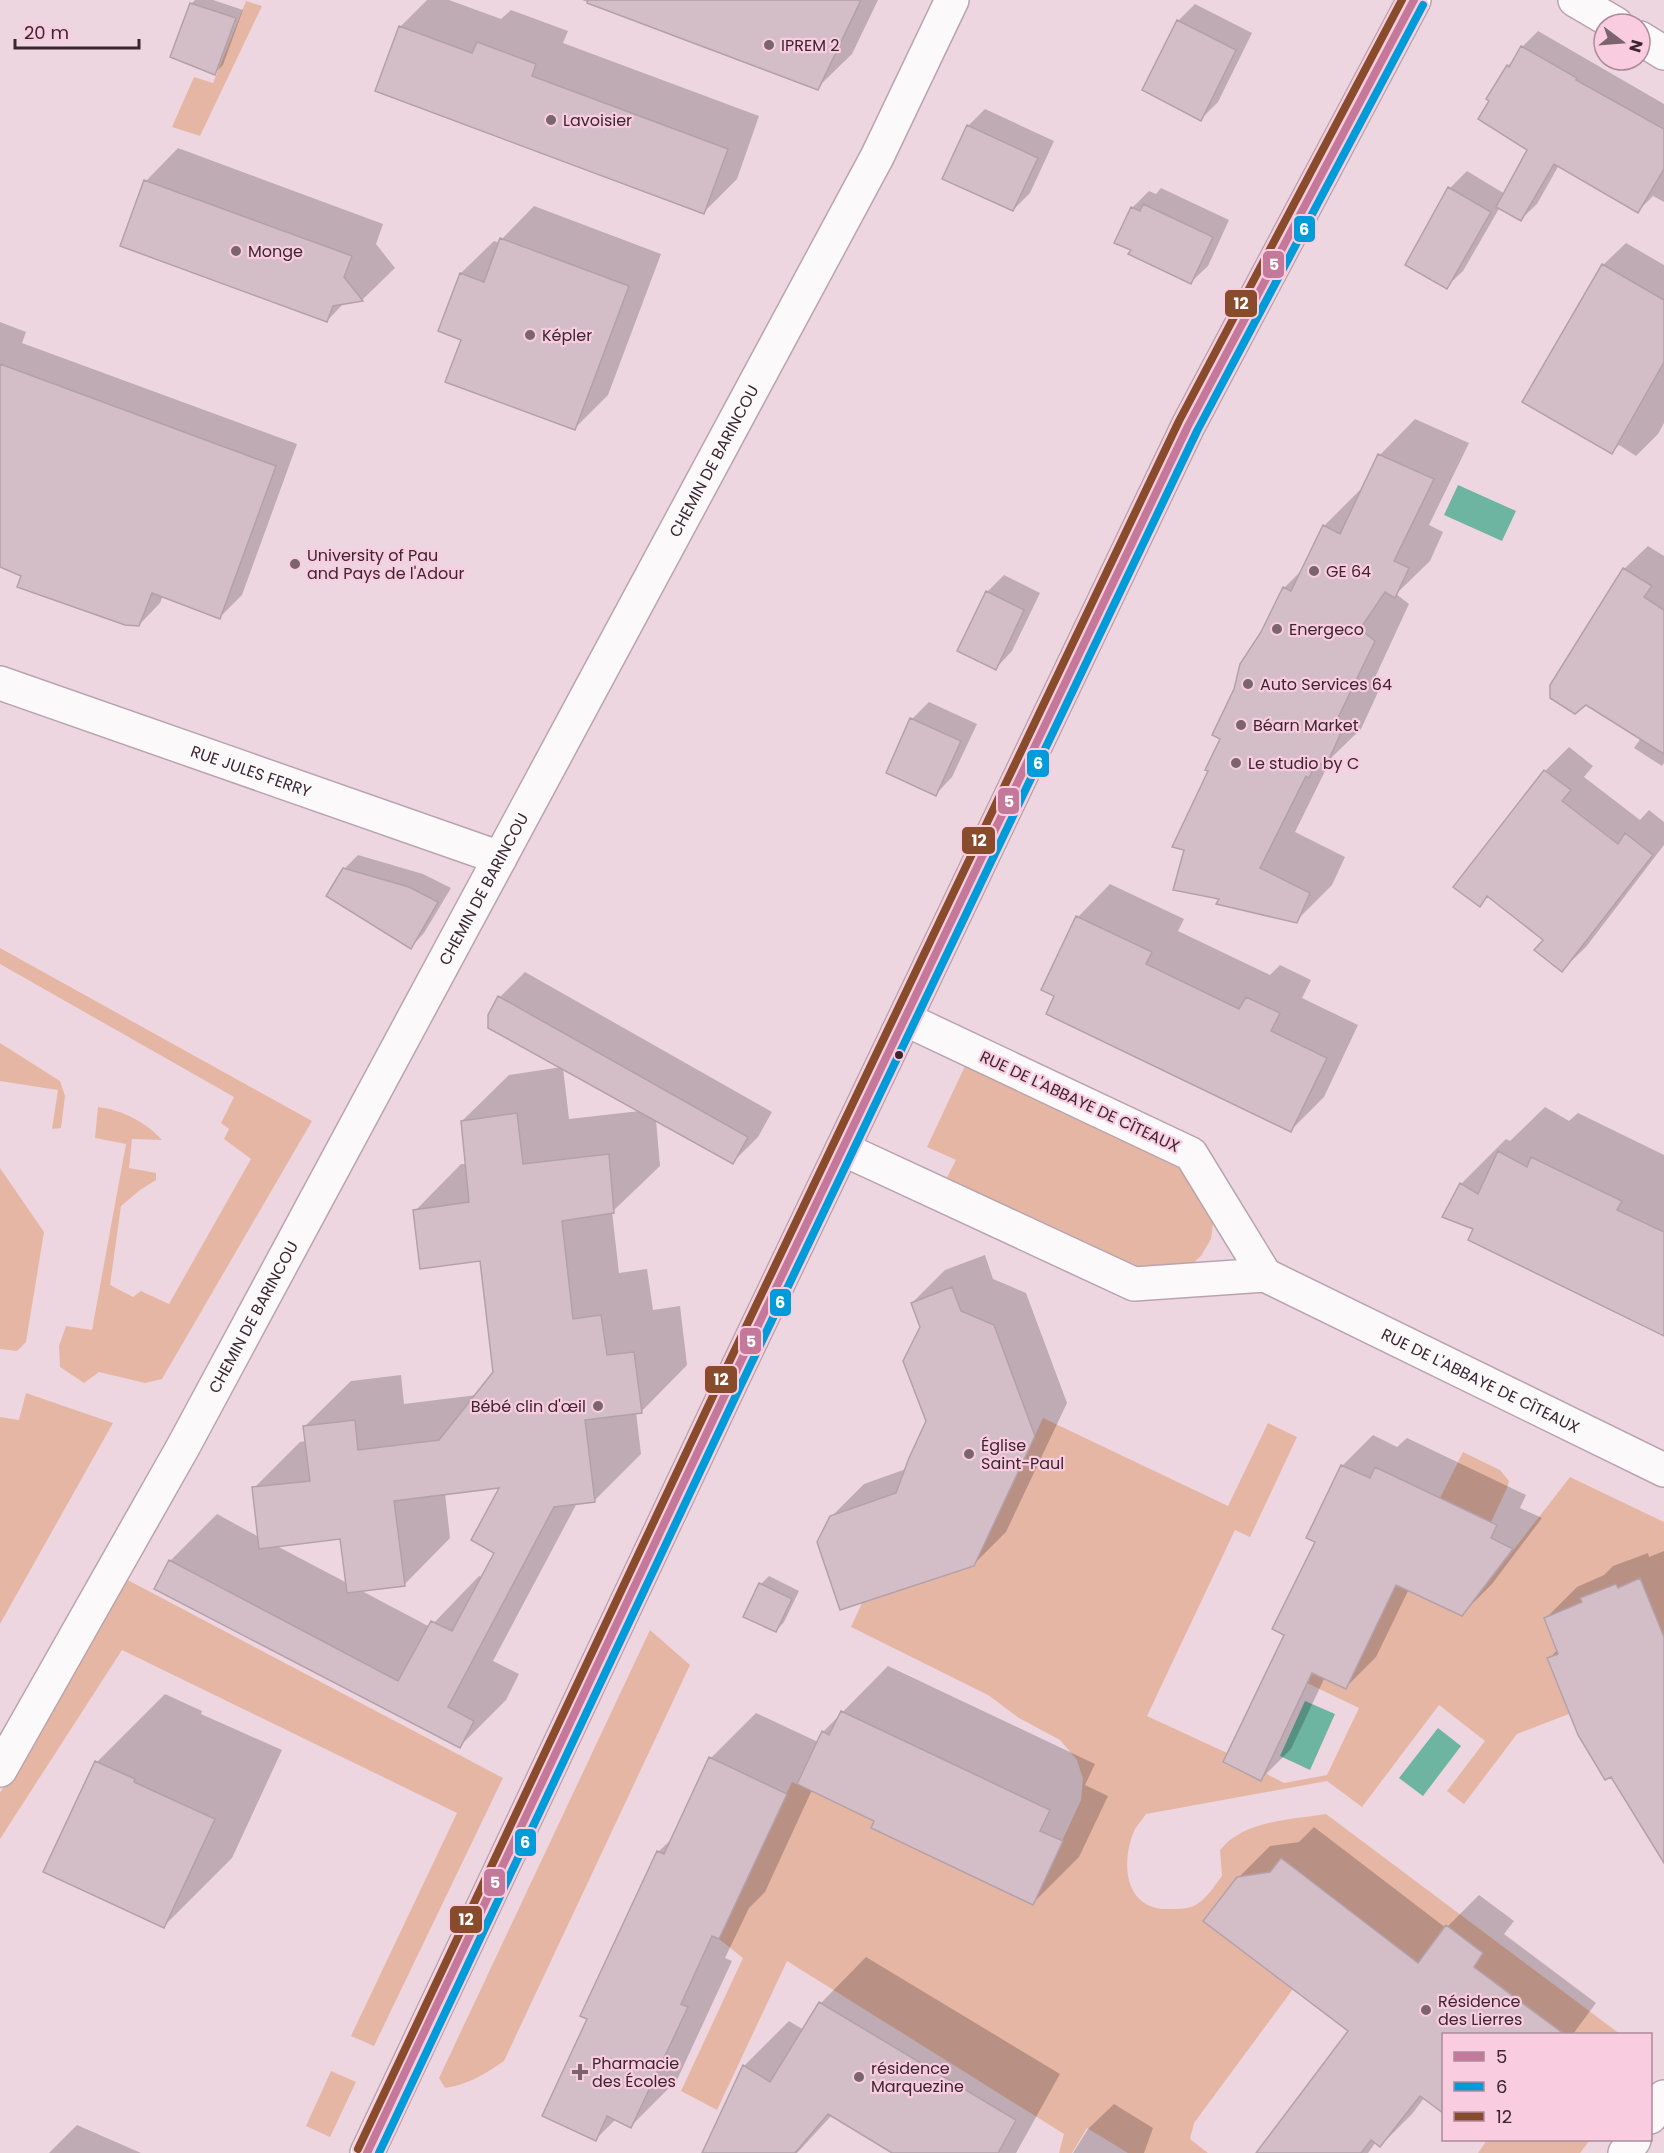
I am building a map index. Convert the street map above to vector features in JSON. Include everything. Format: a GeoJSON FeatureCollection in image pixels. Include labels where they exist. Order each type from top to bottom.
{"type":"FeatureCollection","features":[{"type":"Feature","properties":{"kind":"street","name":"CHEMIN DE BARINCOU"},"geometry":{"type":"LineString","coordinates":[[0,1770],[183,1447],[500,858],[877,157],[952,0]]}},
{"type":"Feature","properties":{"kind":"street"},"geometry":{"type":"LineString","coordinates":[[367,2153],[649,1554],[1188,426],[1414,0]]}},
{"type":"Feature","properties":{"kind":"street"},"geometry":{"type":"LineString","coordinates":[[1575,0],[1596,12]]}},
{"type":"Feature","properties":{"kind":"street","name":"RUE JULES FERRY"},"geometry":{"type":"LineString","coordinates":[[0,683],[500,858]]}},
{"type":"Feature","properties":{"kind":"street","name":"RUE DE L'ABBAYE DE CÎTEAUX"},"geometry":{"type":"LineString","coordinates":[[905,1019],[1191,1154],[1265,1275]]}},
{"type":"Feature","properties":{"kind":"street","name":"RUE DE L'ABBAYE DE CÎTEAUX"},"geometry":{"type":"LineString","coordinates":[[843,1149],[1134,1284],[1265,1275],[1664,1470]]}},
{"type":"Feature","properties":{"kind":"street"},"geometry":{"type":"LineString","coordinates":[[1652,2113],[1664,2097]]}},
{"type":"Feature","properties":{"kind":"shaded area"},"geometry":{"type":"Polygon","coordinates":[[[246,1],[262,6],[200,136],[172,127],[194,77],[213,83],[246,1]]]}},
{"type":"Feature","properties":{"kind":"shaded area"},"geometry":{"type":"Polygon","coordinates":[[[1458,485],[1516,511],[1502,541],[1444,515],[1458,485]]]}},
{"type":"Feature","properties":{"kind":"shaded area"},"geometry":{"type":"Polygon","coordinates":[[[0,948],[312,1121],[162,1379],[145,1383],[99,1372],[84,1383],[60,1367],[59,1346],[66,1326],[92,1330],[126,1144],[95,1138],[98,1107],[133,1118],[162,1140],[132,1139],[129,1168],[156,1173],[156,1180],[121,1206],[110,1285],[133,1297],[141,1291],[169,1304],[251,1159],[224,1139],[229,1129],[221,1123],[234,1097],[0,964],[0,948]]]}},
{"type":"Feature","properties":{"kind":"shaded area"},"geometry":{"type":"Polygon","coordinates":[[[0,1043],[60,1081],[65,1096],[61,1128],[52,1129],[58,1090],[0,1081],[0,1043]]]}},
{"type":"Feature","properties":{"kind":"shaded area"},"geometry":{"type":"Polygon","coordinates":[[[965,1066],[1177,1167],[1196,1183],[1212,1208],[1211,1239],[1201,1256],[1187,1268],[1150,1274],[944,1183],[956,1160],[927,1147],[965,1066]]]}},
{"type":"Feature","properties":{"kind":"shaded area"},"geometry":{"type":"Polygon","coordinates":[[[0,1168],[44,1232],[26,1342],[17,1351],[0,1349],[0,1168]]]}},
{"type":"Feature","properties":{"kind":"shaded area"},"geometry":{"type":"Polygon","coordinates":[[[26,1393],[113,1423],[0,1624],[0,1417],[19,1420],[26,1393]]]}},
{"type":"Feature","properties":{"kind":"shaded area"},"geometry":{"type":"Polygon","coordinates":[[[1043,1418],[1228,1506],[1268,1423],[1297,1437],[1250,1537],[1235,1530],[1147,1716],[1227,1753],[1223,1763],[1261,1781],[1265,1773],[1284,1783],[1327,1775],[1359,1708],[1307,1683],[1312,1673],[1346,1689],[1381,1617],[1379,1577],[1462,1616],[1570,1477],[1664,1522],[1664,1637],[1640,1579],[1618,1588],[1616,1584],[1581,1598],[1582,1602],[1544,1618],[1558,1654],[1547,1659],[1569,1714],[1517,1734],[1464,1804],[1447,1791],[1485,1741],[1439,1705],[1362,1807],[1327,1781],[1146,1814],[1135,1829],[1128,1856],[1127,1869],[1130,1882],[1135,1893],[1143,1902],[1155,1907],[1187,1908],[1194,1906],[1204,1898],[1222,1876],[1220,1850],[1230,1840],[1268,1823],[1326,1814],[1619,2033],[1563,2033],[1474,1967],[1483,1953],[1447,1926],[1418,1963],[1281,1858],[1270,1872],[1237,1877],[1203,1920],[1293,1989],[1194,2123],[1190,2139],[1208,2153],[1128,2153],[1087,2128],[1072,2153],[1059,2153],[1064,2134],[787,1961],[717,2110],[681,2091],[743,1958],[719,1939],[792,1782],[874,1821],[871,1828],[1033,1904],[1081,1800],[1083,1779],[1077,1760],[1060,1740],[1019,1718],[988,1695],[851,1627],[862,1603],[974,1566],[1043,1418]]]}},
{"type":"Feature","properties":{"kind":"shaded area"},"geometry":{"type":"Polygon","coordinates":[[[1463,1452],[1500,1470],[1509,1481],[1491,1522],[1440,1498],[1463,1452]]]}},
{"type":"Feature","properties":{"kind":"shaded area"},"geometry":{"type":"Polygon","coordinates":[[[122,1577],[503,1778],[374,2046],[351,2036],[457,1813],[122,1650],[0,1839],[0,1793],[122,1577]]]}},
{"type":"Feature","properties":{"kind":"shaded area"},"geometry":{"type":"Polygon","coordinates":[[[650,1630],[690,1665],[504,2061],[469,2082],[445,2088],[439,2078],[650,1630]]]}},
{"type":"Feature","properties":{"kind":"shaded area"},"geometry":{"type":"Polygon","coordinates":[[[1305,1701],[1335,1714],[1310,1770],[1280,1756],[1305,1701]]]}},
{"type":"Feature","properties":{"kind":"shaded area"},"geometry":{"type":"Polygon","coordinates":[[[1438,1728],[1461,1746],[1423,1796],[1399,1778],[1438,1728]]]}},
{"type":"Feature","properties":{"kind":"shaded area"},"geometry":{"type":"Polygon","coordinates":[[[331,2071],[356,2082],[330,2137],[306,2126],[331,2071]]]}},
{"type":"Feature","properties":{"kind":"shaded area"},"geometry":{"type":"Polygon","coordinates":[[[1486,2141],[1589,2141],[1580,2153],[1478,2153],[1486,2141]]]}},
{"type":"Feature","properties":{"kind":"building","name":"IPREM 2"},"geometry":{"type":"Polygon","coordinates":[[[588,0],[861,0],[818,90],[587,3],[588,0]]]}},
{"type":"Feature","properties":{"kind":"building"},"geometry":{"type":"Polygon","coordinates":[[[190,3],[236,18],[215,75],[170,57],[190,3]]]}},
{"type":"Feature","properties":{"kind":"building"},"geometry":{"type":"Polygon","coordinates":[[[1177,20],[1236,50],[1201,121],[1142,90],[1177,20]]]}},
{"type":"Feature","properties":{"kind":"building","name":"Lavoisier"},"geometry":{"type":"Polygon","coordinates":[[[399,26],[472,53],[477,42],[536,64],[532,76],[728,149],[704,214],[375,91],[399,26]]]}},
{"type":"Feature","properties":{"kind":"building"},"geometry":{"type":"Polygon","coordinates":[[[1521,46],[1664,129],[1664,169],[1638,213],[1554,164],[1521,221],[1496,207],[1527,150],[1478,119],[1489,101],[1486,99],[1521,46]]]}},
{"type":"Feature","properties":{"kind":"building"},"geometry":{"type":"Polygon","coordinates":[[[967,125],[1038,158],[1013,211],[942,179],[967,125]]]}},
{"type":"Feature","properties":{"kind":"building","name":"Monge"},"geometry":{"type":"Polygon","coordinates":[[[144,180],[352,256],[344,277],[363,301],[333,306],[327,322],[120,246],[144,180]]]}},
{"type":"Feature","properties":{"kind":"building"},"geometry":{"type":"Polygon","coordinates":[[[1448,187],[1491,212],[1447,289],[1405,265],[1448,187]]]}},
{"type":"Feature","properties":{"kind":"building"},"geometry":{"type":"Polygon","coordinates":[[[1143,204],[1213,237],[1191,284],[1128,254],[1131,250],[1114,243],[1131,207],[1140,211],[1143,204]]]}},
{"type":"Feature","properties":{"kind":"building","name":"Képler"},"geometry":{"type":"Polygon","coordinates":[[[500,238],[629,286],[575,430],[445,382],[461,340],[438,331],[460,273],[484,282],[500,238]]]}},
{"type":"Feature","properties":{"kind":"building"},"geometry":{"type":"Polygon","coordinates":[[[1602,264],[1664,300],[1664,362],[1612,454],[1522,402],[1602,264]]]}},
{"type":"Feature","properties":{"kind":"building"},"geometry":{"type":"Polygon","coordinates":[[[0,364],[276,466],[220,619],[152,593],[139,626],[125,625],[17,587],[21,576],[0,567],[0,364]]]}},
{"type":"Feature","properties":{"kind":"building"},"geometry":{"type":"Polygon","coordinates":[[[1378,454],[1434,479],[1394,561],[1409,568],[1395,598],[1385,592],[1360,629],[1375,641],[1336,722],[1344,726],[1326,766],[1316,762],[1309,778],[1306,776],[1260,868],[1310,893],[1297,923],[1216,904],[1219,899],[1173,890],[1184,850],[1172,847],[1208,771],[1205,770],[1220,739],[1212,735],[1234,689],[1240,664],[1261,632],[1283,587],[1291,591],[1323,525],[1340,534],[1378,454]]]}},
{"type":"Feature","properties":{"kind":"building"},"geometry":{"type":"Polygon","coordinates":[[[1623,568],[1652,586],[1644,597],[1664,610],[1664,754],[1586,705],[1575,714],[1550,698],[1550,685],[1623,568]]]}},
{"type":"Feature","properties":{"kind":"building"},"geometry":{"type":"Polygon","coordinates":[[[986,591],[1024,610],[996,670],[957,651],[986,591]]]}},
{"type":"Feature","properties":{"kind":"building"},"geometry":{"type":"Polygon","coordinates":[[[910,718],[961,741],[936,796],[886,773],[910,718]]]}},
{"type":"Feature","properties":{"kind":"building"},"geometry":{"type":"Polygon","coordinates":[[[1544,770],[1571,790],[1562,801],[1618,844],[1625,833],[1653,855],[1562,972],[1534,950],[1543,940],[1487,896],[1480,907],[1453,887],[1544,770]]]}},
{"type":"Feature","properties":{"kind":"building"},"geometry":{"type":"Polygon","coordinates":[[[343,868],[409,887],[438,902],[411,949],[326,896],[343,868]]]}},
{"type":"Feature","properties":{"kind":"building"},"geometry":{"type":"Polygon","coordinates":[[[1076,916],[1152,952],[1146,964],[1239,1009],[1246,997],[1280,1013],[1271,1031],[1327,1058],[1291,1132],[1046,1014],[1054,996],[1041,990],[1076,916]]]}},
{"type":"Feature","properties":{"kind":"building"},"geometry":{"type":"Polygon","coordinates":[[[498,996],[748,1137],[733,1164],[488,1028],[488,1015],[498,996]]]}},
{"type":"Feature","properties":{"kind":"building"},"geometry":{"type":"Polygon","coordinates":[[[517,1113],[523,1164],[609,1154],[614,1213],[562,1221],[573,1319],[601,1315],[607,1355],[634,1352],[642,1413],[585,1420],[595,1502],[554,1507],[448,1707],[474,1721],[460,1748],[154,1589],[169,1560],[398,1681],[431,1621],[452,1631],[494,1553],[471,1540],[499,1488],[394,1501],[405,1586],[347,1593],[340,1539],[259,1549],[252,1487],[310,1481],[303,1426],[355,1420],[358,1450],[439,1440],[493,1372],[480,1261],[420,1269],[413,1210],[469,1202],[461,1121],[517,1113]]]}},
{"type":"Feature","properties":{"kind":"building"},"geometry":{"type":"Polygon","coordinates":[[[1498,1151],[1527,1167],[1531,1157],[1622,1201],[1617,1210],[1664,1232],[1664,1336],[1468,1240],[1473,1229],[1442,1217],[1460,1183],[1478,1194],[1498,1151]]]}},
{"type":"Feature","properties":{"kind":"building","name":"Église Saint-Paul"},"geometry":{"type":"Polygon","coordinates":[[[952,1287],[961,1311],[994,1325],[1035,1436],[974,1566],[840,1610],[817,1542],[830,1516],[896,1493],[926,1421],[903,1361],[920,1327],[911,1303],[952,1287]]]}},
{"type":"Feature","properties":{"kind":"building"},"geometry":{"type":"Polygon","coordinates":[[[1341,1465],[1370,1478],[1375,1467],[1497,1525],[1491,1538],[1513,1549],[1462,1616],[1396,1585],[1346,1689],[1312,1673],[1261,1781],[1223,1762],[1284,1635],[1272,1629],[1315,1542],[1306,1538],[1341,1465]]]}},
{"type":"Feature","properties":{"kind":"building"},"geometry":{"type":"Polygon","coordinates":[[[1640,1578],[1664,1637],[1664,1863],[1611,1777],[1605,1780],[1578,1735],[1547,1658],[1558,1654],[1544,1618],[1582,1602],[1580,1598],[1616,1584],[1618,1588],[1640,1578]]]}},
{"type":"Feature","properties":{"kind":"building"},"geometry":{"type":"Polygon","coordinates":[[[759,1583],[792,1599],[776,1632],[743,1617],[759,1583]]]}},
{"type":"Feature","properties":{"kind":"building"},"geometry":{"type":"Polygon","coordinates":[[[841,1711],[1050,1810],[1040,1831],[1063,1841],[1033,1905],[871,1828],[874,1821],[797,1784],[822,1731],[829,1735],[841,1711]]]}},
{"type":"Feature","properties":{"kind":"building"},"geometry":{"type":"Polygon","coordinates":[[[709,1757],[787,1794],[719,1939],[712,1936],[681,2004],[688,2007],[631,2128],[607,2116],[596,2141],[542,2116],[587,2019],[580,2016],[657,1851],[664,1854],[709,1757]]]}},
{"type":"Feature","properties":{"kind":"building"},"geometry":{"type":"Polygon","coordinates":[[[95,1761],[135,1779],[134,1782],[215,1819],[164,1928],[43,1872],[95,1761]]]}},
{"type":"Feature","properties":{"kind":"building","name":"Résidence des Lierres"},"geometry":{"type":"Polygon","coordinates":[[[1281,1858],[1418,1963],[1446,1925],[1483,1953],[1474,1967],[1563,2033],[1442,2033],[1442,2112],[1420,2096],[1380,2147],[1371,2140],[1361,2153],[1256,2153],[1348,2031],[1203,1921],[1237,1877],[1270,1872],[1281,1858]]]}},
{"type":"Feature","properties":{"kind":"building","name":"résidence Marquezine"},"geometry":{"type":"Polygon","coordinates":[[[819,2002],[1016,2120],[998,2153],[892,2153],[828,2114],[795,2153],[702,2153],[743,2065],[770,2082],[819,2002]]]}},
{"type":"Feature","properties":{"kind":"transit line","name":"12"},"geometry":{"type":"LineString","coordinates":[[358,2149],[721,1379],[1179,421],[1402,0]]}},
{"type":"Feature","properties":{"kind":"transit line","name":"5"},"geometry":{"type":"LineString","coordinates":[[367,2153],[730,1384],[1188,426],[1414,0]]}},
{"type":"Feature","properties":{"kind":"transit line","name":"6"},"geometry":{"type":"LineString","coordinates":[[379,2153],[739,1389],[1197,431],[1423,5]]}},
{"type":"Feature","properties":{"kind":"place","name":"IPREM 2"},"geometry":{"type":"Point","coordinates":[769,45]}},
{"type":"Feature","properties":{"kind":"place","name":"Lavoisier"},"geometry":{"type":"Point","coordinates":[551,120]}},
{"type":"Feature","properties":{"kind":"place","name":"Monge"},"geometry":{"type":"Point","coordinates":[236,251]}},
{"type":"Feature","properties":{"kind":"place","name":"Képler"},"geometry":{"type":"Point","coordinates":[530,335]}},
{"type":"Feature","properties":{"kind":"place","name":"University of Pau and Pays de l'Adour"},"geometry":{"type":"Point","coordinates":[295,564]}},
{"type":"Feature","properties":{"kind":"place","name":"GE 64"},"geometry":{"type":"Point","coordinates":[1314,571]}},
{"type":"Feature","properties":{"kind":"place","name":"Energeco"},"geometry":{"type":"Point","coordinates":[1277,629]}},
{"type":"Feature","properties":{"kind":"place","name":"Auto Services 64"},"geometry":{"type":"Point","coordinates":[1248,684]}},
{"type":"Feature","properties":{"kind":"place","name":"Béarn Market"},"geometry":{"type":"Point","coordinates":[1241,725]}},
{"type":"Feature","properties":{"kind":"place","name":"Le studio by C"},"geometry":{"type":"Point","coordinates":[1236,763]}},
{"type":"Feature","properties":{"kind":"place","name":"Bébé clin d'œil"},"geometry":{"type":"Point","coordinates":[598,1406]}},
{"type":"Feature","properties":{"kind":"place","name":"Église Saint-Paul"},"geometry":{"type":"Point","coordinates":[969,1454]}},
{"type":"Feature","properties":{"kind":"place","name":"Résidence des Lierres"},"geometry":{"type":"Point","coordinates":[1426,2010]}},
{"type":"Feature","properties":{"kind":"place","name":"Pharmacie des Écoles"},"geometry":{"type":"Point","coordinates":[580,2072]}},
{"type":"Feature","properties":{"kind":"place","name":"résidence Marquezine"},"geometry":{"type":"Point","coordinates":[859,2077]}}]}
